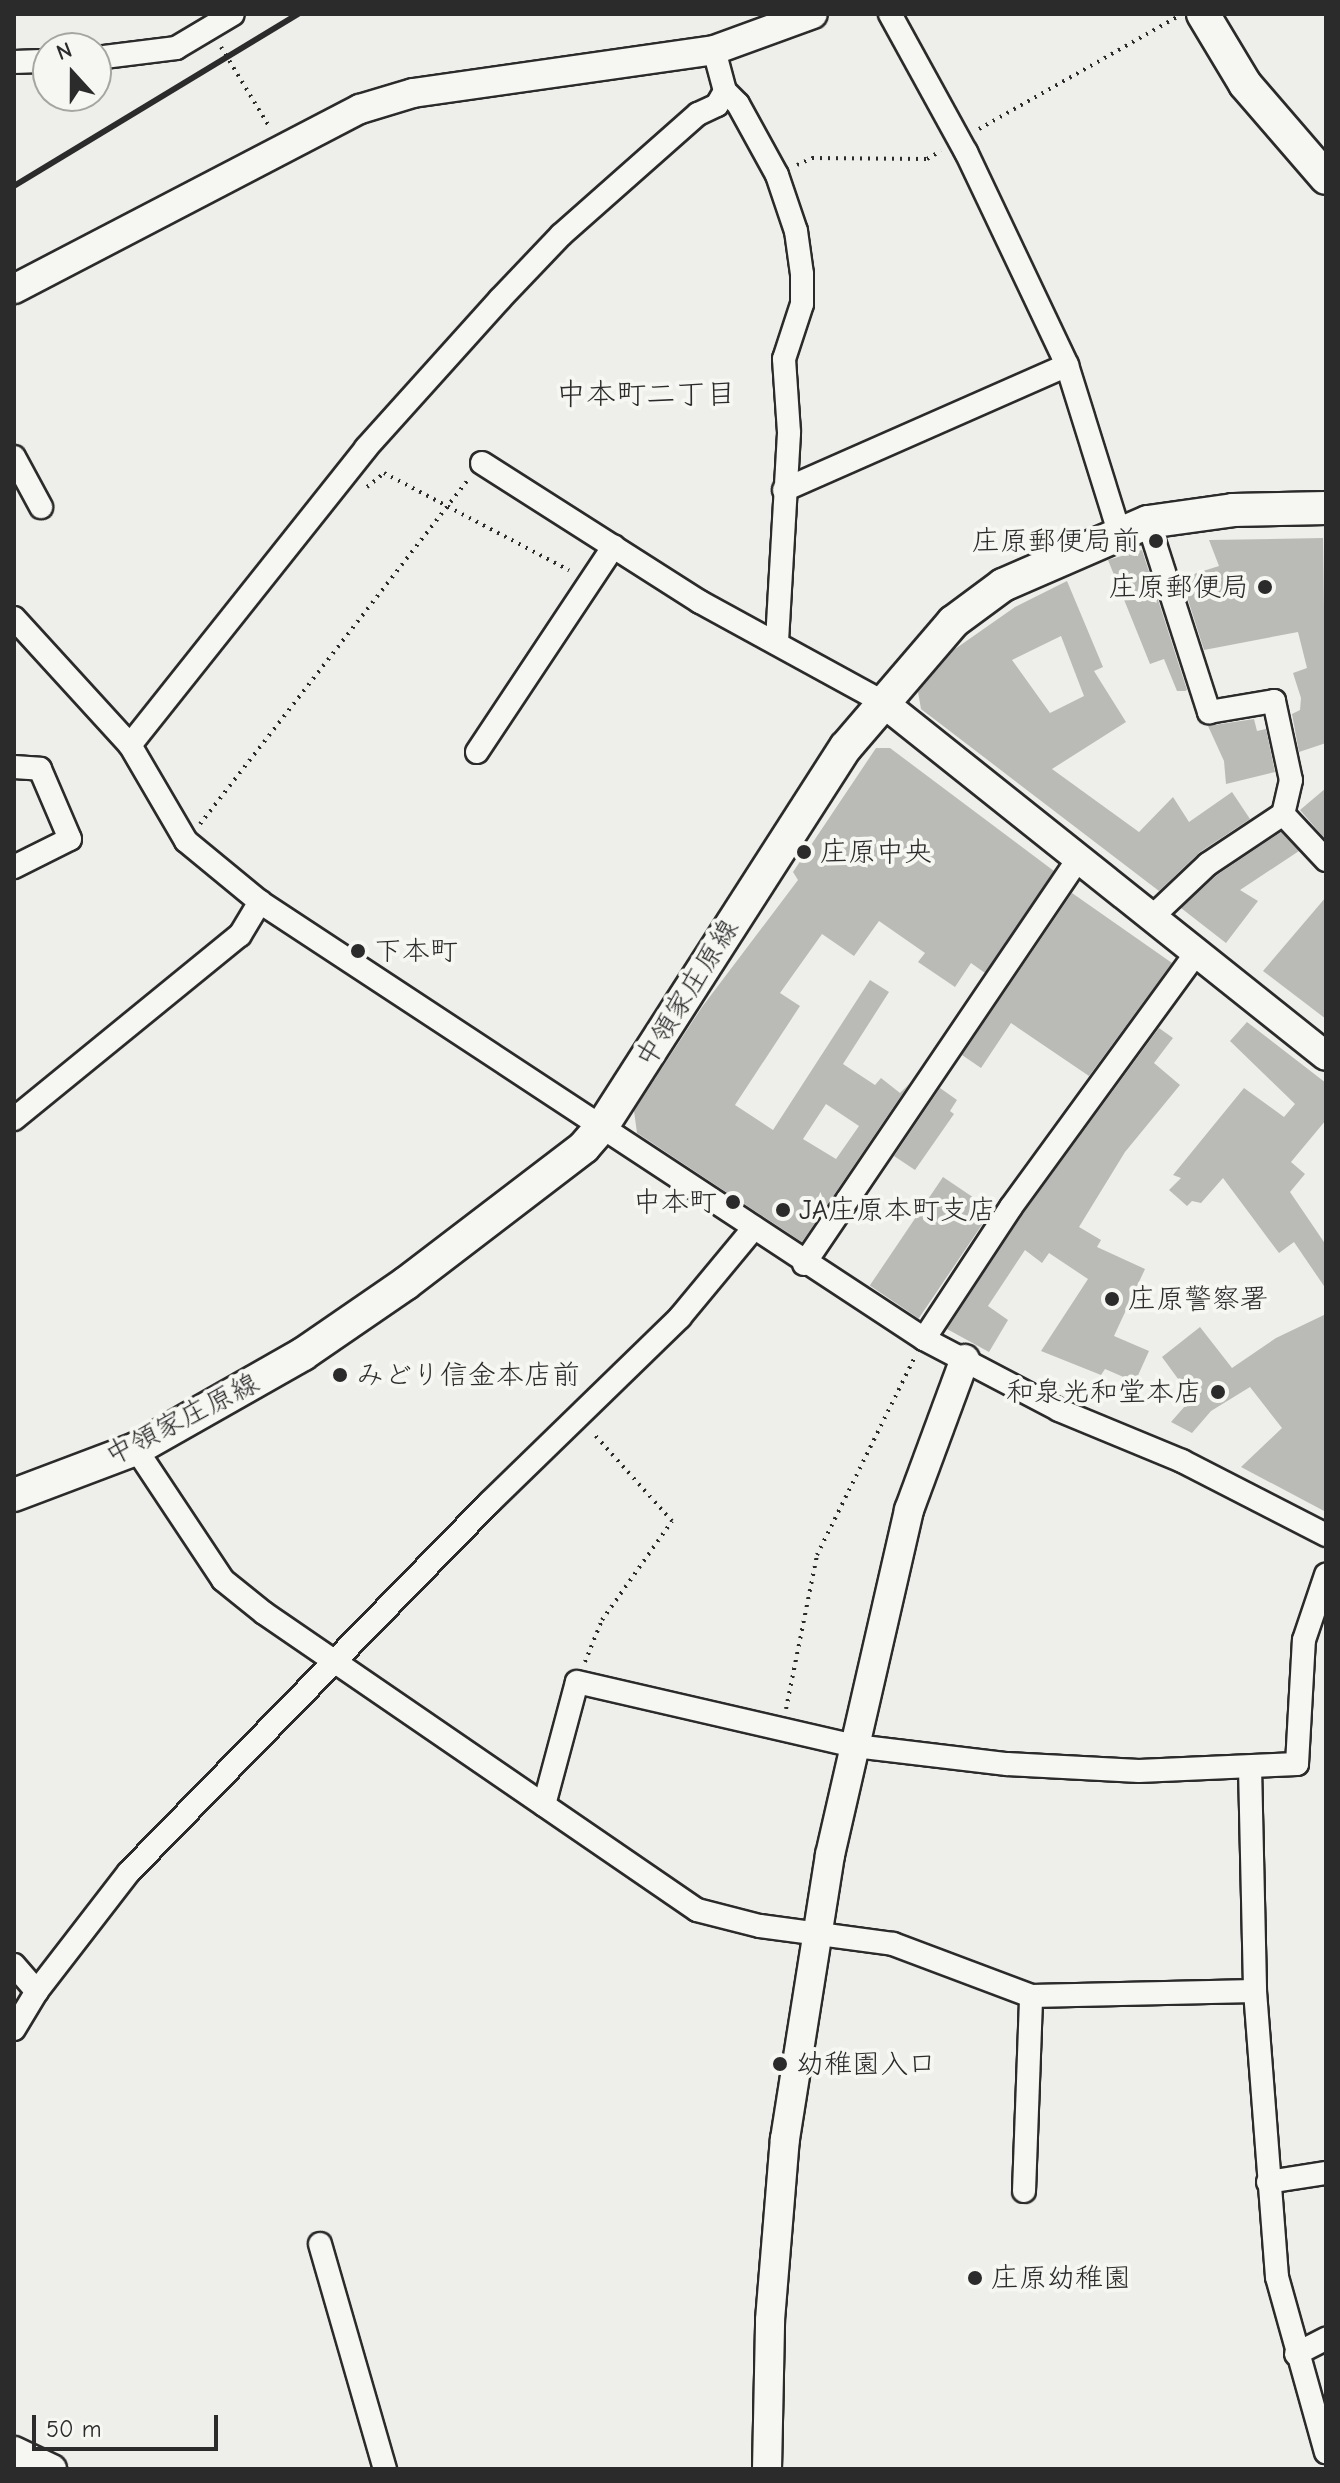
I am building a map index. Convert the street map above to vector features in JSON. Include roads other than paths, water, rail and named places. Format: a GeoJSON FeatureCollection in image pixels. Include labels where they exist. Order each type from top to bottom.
{"type":"FeatureCollection","features":[{"type":"Feature","properties":{"kind":"main road"},"geometry":{"type":"LineString","coordinates":[[1203,14],[1245,84],[1326,178]]}},
{"type":"Feature","properties":{"kind":"main road","name":"中領家庄原線"},"geometry":{"type":"LineString","coordinates":[[14,1495],[136,1449],[292,1361],[405,1284],[554,1172],[603,1125],[756,882],[881,701],[953,622],[1003,585],[1134,527],[1233,510],[1326,508]]}},
{"type":"Feature","properties":{"kind":"street"},"geometry":{"type":"LineString","coordinates":[[112,56],[176,48],[233,14]]}},
{"type":"Feature","properties":{"kind":"street"},"geometry":{"type":"LineString","coordinates":[[14,289],[360,109],[413,93],[714,50],[813,14]]}},
{"type":"Feature","properties":{"kind":"street"},"geometry":{"type":"LineString","coordinates":[[890,14],[960,140],[1067,365],[1209,712],[1274,701],[1291,780],[1283,814],[1208,864],[1152,917]]}},
{"type":"Feature","properties":{"kind":"street"},"geometry":{"type":"LineString","coordinates":[[714,50],[725,91],[738,104],[777,175],[796,231],[802,274],[802,304],[784,359],[789,433],[777,643]]}},
{"type":"Feature","properties":{"kind":"street"},"geometry":{"type":"LineString","coordinates":[[130,745],[338,484],[561,235],[698,114],[717,105],[725,91]]}},
{"type":"Feature","properties":{"kind":"street"},"geometry":{"type":"LineString","coordinates":[[784,490],[1067,365]]}},
{"type":"Feature","properties":{"kind":"street"},"geometry":{"type":"LineString","coordinates":[[14,457],[41,507]]}},
{"type":"Feature","properties":{"kind":"street"},"geometry":{"type":"LineString","coordinates":[[482,463],[700,602],[881,701],[1326,1056]]}},
{"type":"Feature","properties":{"kind":"street"},"geometry":{"type":"LineString","coordinates":[[477,752],[614,546]]}},
{"type":"Feature","properties":{"kind":"street"},"geometry":{"type":"LineString","coordinates":[[14,618],[130,745],[186,841],[260,902],[603,1125],[804,1264],[924,1339],[1059,1410],[1182,1461],[1326,1535]]}},
{"type":"Feature","properties":{"kind":"street"},"geometry":{"type":"LineString","coordinates":[[14,767],[40,769],[70,839],[14,867]]}},
{"type":"Feature","properties":{"kind":"street"},"geometry":{"type":"LineString","coordinates":[[1283,814],[1326,860]]}},
{"type":"Feature","properties":{"kind":"street"},"geometry":{"type":"LineString","coordinates":[[804,1264],[1078,860]]}},
{"type":"Feature","properties":{"kind":"street"},"geometry":{"type":"LineString","coordinates":[[14,1119],[240,935],[260,902]]}},
{"type":"Feature","properties":{"kind":"street"},"geometry":{"type":"LineString","coordinates":[[924,1339],[1011,1207],[1196,953]]}},
{"type":"Feature","properties":{"kind":"street"},"geometry":{"type":"LineString","coordinates":[[14,2029],[37,1991],[129,1872],[680,1317],[754,1228]]}},
{"type":"Feature","properties":{"kind":"street"},"geometry":{"type":"LineString","coordinates":[[767,2469],[770,2320],[785,2139],[821,1935],[830,1855],[909,1510],[965,1359]]}},
{"type":"Feature","properties":{"kind":"street"},"geometry":{"type":"LineString","coordinates":[[136,1449],[223,1580],[335,1662],[697,1910],[821,1935],[893,1944],[1031,1996],[1255,1991]]}},
{"type":"Feature","properties":{"kind":"street"},"geometry":{"type":"LineString","coordinates":[[544,1805],[577,1682],[855,1746],[1007,1764],[1139,1771],[1297,1764],[1304,1640],[1326,1575]]}},
{"type":"Feature","properties":{"kind":"street"},"geometry":{"type":"LineString","coordinates":[[1250,1767],[1255,1991],[1277,2277],[1296,2354],[1326,2452]]}},
{"type":"Feature","properties":{"kind":"street"},"geometry":{"type":"LineString","coordinates":[[14,1965],[37,1991]]}},
{"type":"Feature","properties":{"kind":"street"},"geometry":{"type":"LineString","coordinates":[[1024,2191],[1031,1996]]}},
{"type":"Feature","properties":{"kind":"street"},"geometry":{"type":"LineString","coordinates":[[1268,2182],[1326,2173]]}},
{"type":"Feature","properties":{"kind":"street"},"geometry":{"type":"LineString","coordinates":[[320,2244],[385,2469]]}},
{"type":"Feature","properties":{"kind":"street"},"geometry":{"type":"LineString","coordinates":[[1296,2354],[1326,2339]]}},
{"type":"Feature","properties":{"kind":"street"},"geometry":{"type":"LineString","coordinates":[[14,2451],[52,2469]]}},
{"type":"Feature","properties":{"kind":"railway"},"geometry":{"type":"LineString","coordinates":[[14,186],[298,14]]}},
{"type":"Feature","properties":{"kind":"place","name":"庄原郵便局前"},"geometry":{"type":"Point","coordinates":[1156,541]}},
{"type":"Feature","properties":{"kind":"place","name":"庄原郵便局"},"geometry":{"type":"Point","coordinates":[1265,587]}},
{"type":"Feature","properties":{"kind":"place","name":"庄原中央"},"geometry":{"type":"Point","coordinates":[804,852]}},
{"type":"Feature","properties":{"kind":"place","name":"下本町"},"geometry":{"type":"Point","coordinates":[358,951]}},
{"type":"Feature","properties":{"kind":"place","name":"中本町"},"geometry":{"type":"Point","coordinates":[733,1202]}},
{"type":"Feature","properties":{"kind":"place","name":"JA庄原本町支店"},"geometry":{"type":"Point","coordinates":[783,1210]}},
{"type":"Feature","properties":{"kind":"place","name":"庄原警察署"},"geometry":{"type":"Point","coordinates":[1112,1299]}},
{"type":"Feature","properties":{"kind":"place","name":"みどり信金本店前"},"geometry":{"type":"Point","coordinates":[340,1375]}},
{"type":"Feature","properties":{"kind":"place","name":"和泉光和堂本店"},"geometry":{"type":"Point","coordinates":[1218,1392]}},
{"type":"Feature","properties":{"kind":"place","name":"幼稚園入口"},"geometry":{"type":"Point","coordinates":[780,2064]}},
{"type":"Feature","properties":{"kind":"place","name":"庄原幼稚園"},"geometry":{"type":"Point","coordinates":[975,2278]}},
{"type":"Feature","properties":{"kind":"district","name":"中本町二丁目"},"geometry":{"type":"Point","coordinates":[646,395]}}]}
